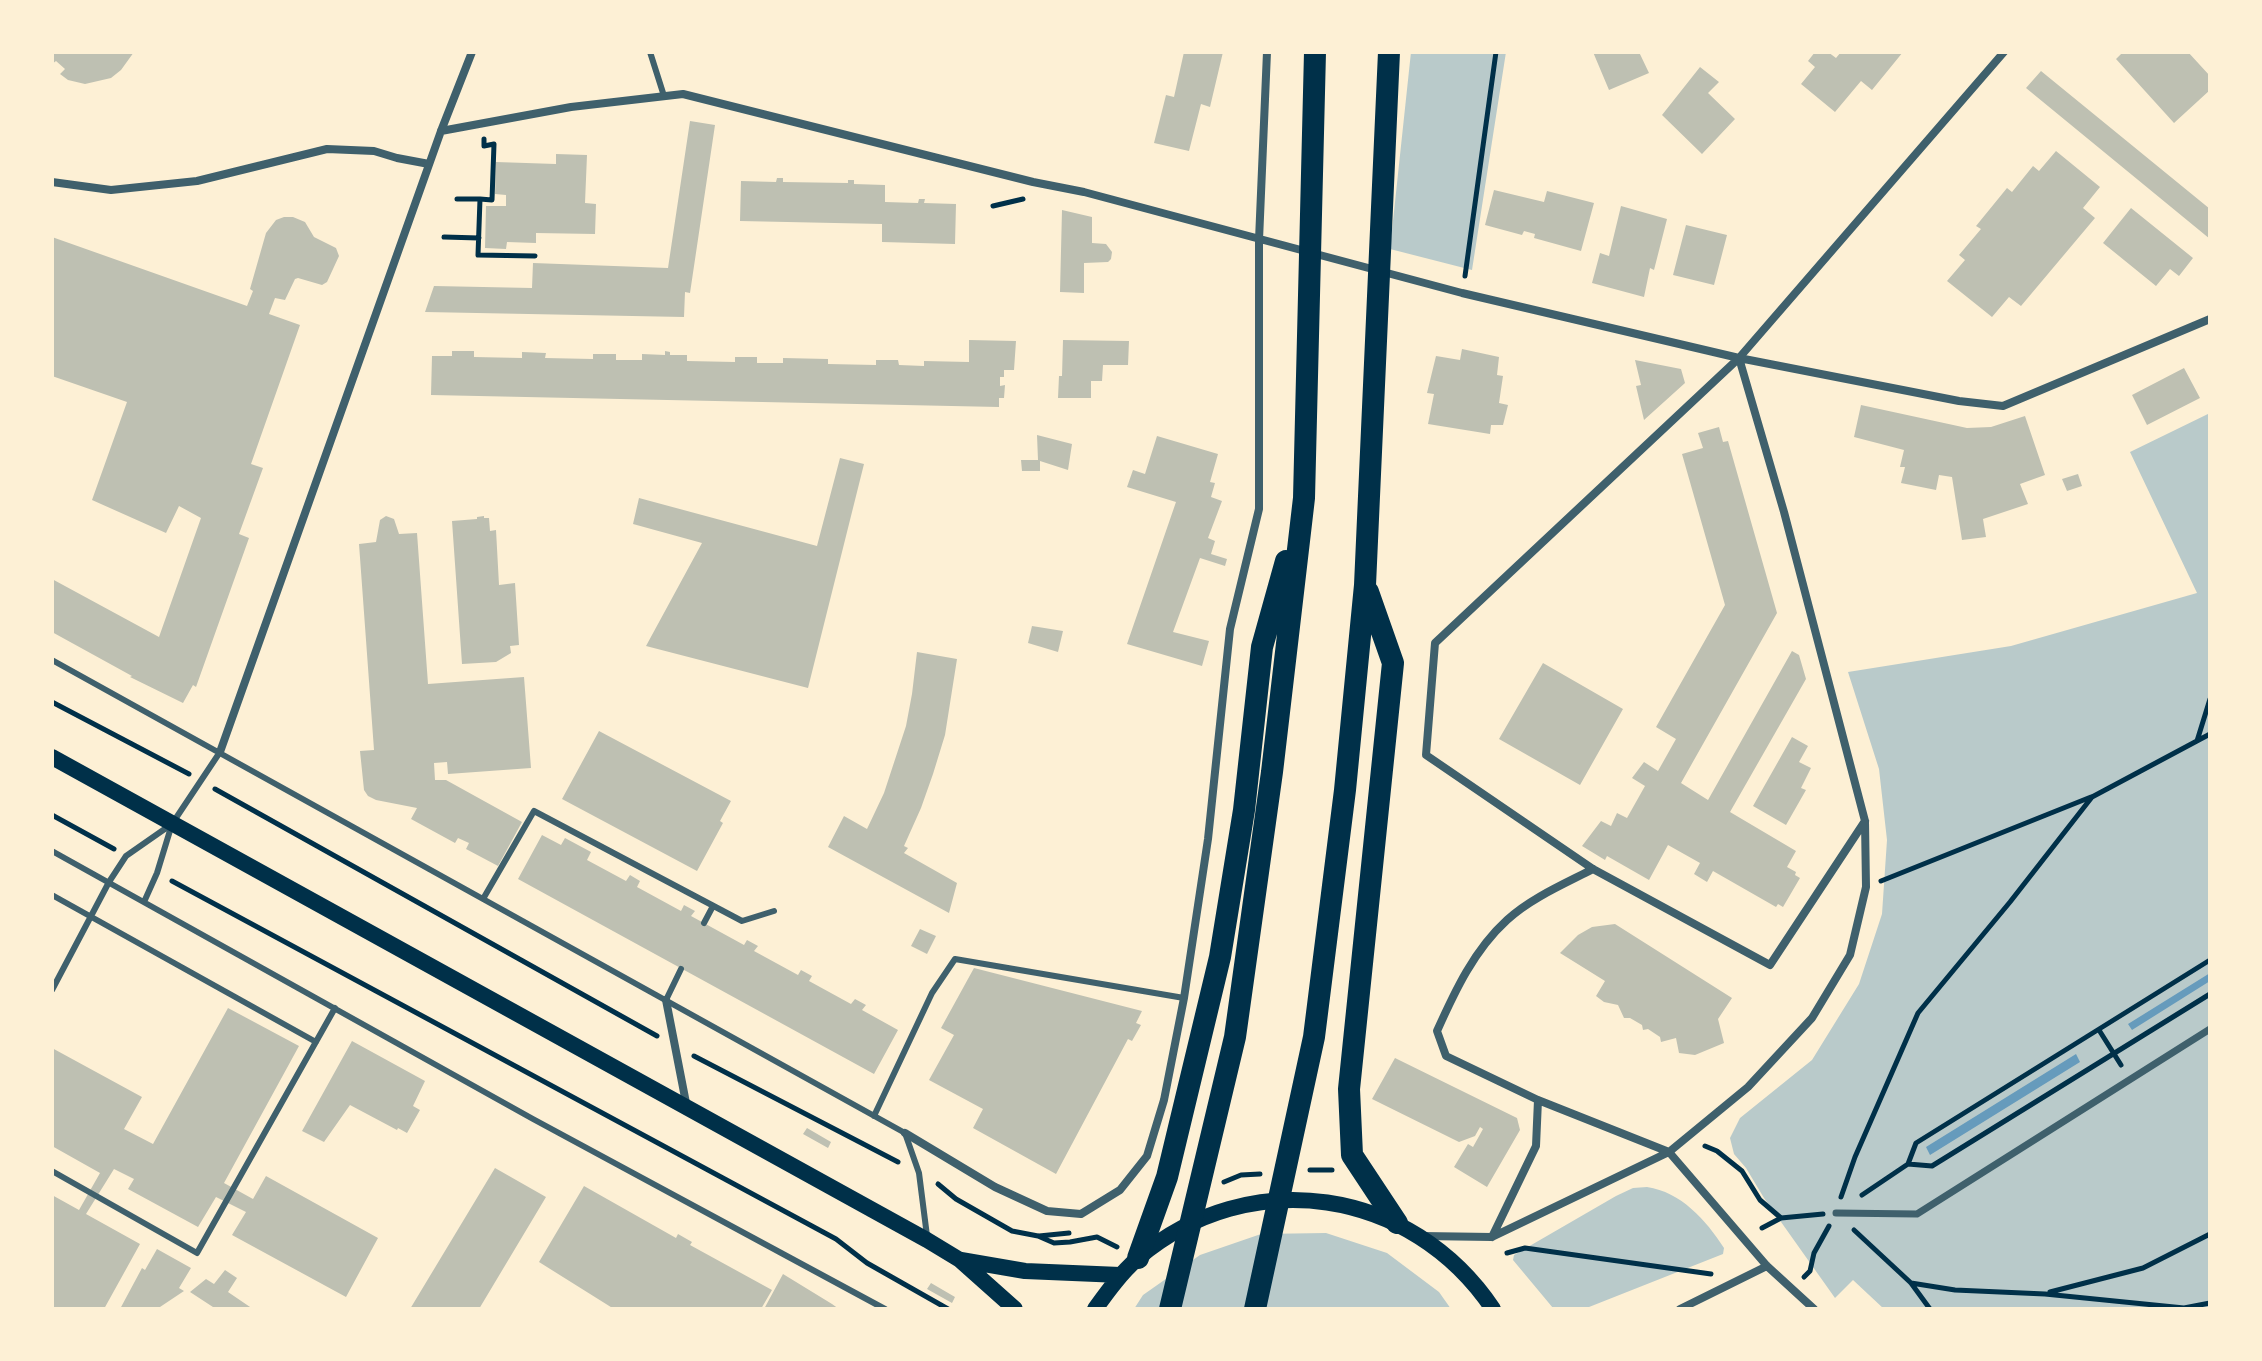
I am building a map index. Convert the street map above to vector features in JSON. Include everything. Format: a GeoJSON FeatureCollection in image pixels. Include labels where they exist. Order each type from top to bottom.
{"type":"FeatureCollection","features":[{"type":"Feature","properties":{"kind":"highway"},"geometry":{"type":"LineString","coordinates":[[1170,1309],[1235,1037],[1272,772],[1304,498],[1315,52]]}},
{"type":"Feature","properties":{"kind":"highway"},"geometry":{"type":"LineString","coordinates":[[1255,1309],[1314,1037],[1345,790],[1365,585],[1389,52]]}},
{"type":"Feature","properties":{"kind":"highway"},"geometry":{"type":"LineString","coordinates":[[1138,1258],[1167,1177],[1220,957],[1244,810],[1262,647],[1304,498]]}},
{"type":"Feature","properties":{"kind":"highway"},"geometry":{"type":"LineString","coordinates":[[1365,585],[1393,663],[1349,1089],[1352,1155],[1397,1223]]}},
{"type":"Feature","properties":{"kind":"main road"},"geometry":{"type":"LineString","coordinates":[[52,757],[927,1240],[960,1260],[1015,1309]]}},
{"type":"Feature","properties":{"kind":"main road"},"geometry":{"type":"LineString","coordinates":[[1095,1309],[1120,1275],[1176,1231],[1218,1212],[1262,1202],[1308,1200],[1354,1207],[1422,1236],[1453,1260],[1480,1289],[1493,1309]]}},
{"type":"Feature","properties":{"kind":"main road"},"geometry":{"type":"LineString","coordinates":[[960,1260],[1025,1271],[1120,1275]]}},
{"type":"Feature","properties":{"kind":"street"},"geometry":{"type":"LineString","coordinates":[[220,752],[429,164],[472,52]]}},
{"type":"Feature","properties":{"kind":"street"},"geometry":{"type":"LineString","coordinates":[[905,1133],[995,1187],[1047,1211],[1081,1214],[1120,1190],[1147,1156],[1164,1100],[1184,998],[1208,839],[1230,629],[1259,509],[1259,240],[1267,52]]}},
{"type":"Feature","properties":{"kind":"street"},"geometry":{"type":"LineString","coordinates":[[1865,821],[1770,965],[1593,869],[1426,755],[1435,643],[1739,358],[2004,52]]}},
{"type":"Feature","properties":{"kind":"street"},"geometry":{"type":"LineString","coordinates":[[441,131],[571,107],[683,94],[1084,192],[1462,293],[1739,358],[1959,401],[2003,406],[2210,319]]}},
{"type":"Feature","properties":{"kind":"street"},"geometry":{"type":"LineString","coordinates":[[52,182],[111,190],[197,181],[327,149],[374,151],[429,164]]}},
{"type":"Feature","properties":{"kind":"street"},"geometry":{"type":"LineString","coordinates":[[1422,1236],[1492,1237],[1669,1152],[1748,1087],[1812,1018],[1850,955],[1866,887],[1865,821],[1789,527],[1739,358]]}},
{"type":"Feature","properties":{"kind":"street"},"geometry":{"type":"LineString","coordinates":[[1593,869],[1548,892],[1508,919],[1480,950],[1437,1031],[1446,1056],[1538,1100],[1669,1152],[1767,1266],[1814,1309]]}},
{"type":"Feature","properties":{"kind":"street"},"geometry":{"type":"LineString","coordinates":[[666,1000],[688,1108]]}},
{"type":"Feature","properties":{"kind":"street"},"geometry":{"type":"LineString","coordinates":[[1836,1213],[1917,1214],[2210,1029]]}},
{"type":"Feature","properties":{"kind":"street"},"geometry":{"type":"LineString","coordinates":[[1492,1237],[1536,1146],[1538,1100]]}},
{"type":"Feature","properties":{"kind":"street"},"geometry":{"type":"LineString","coordinates":[[1680,1309],[1767,1266]]}},
{"type":"Feature","properties":{"kind":"lane"},"geometry":{"type":"LineString","coordinates":[[650,52],[664,96]]}},
{"type":"Feature","properties":{"kind":"lane"},"geometry":{"type":"LineString","coordinates":[[52,660],[905,1133],[919,1173],[927,1240]]}},
{"type":"Feature","properties":{"kind":"lane"},"geometry":{"type":"LineString","coordinates":[[144,902],[157,873],[172,824],[220,752]]}},
{"type":"Feature","properties":{"kind":"lane"},"geometry":{"type":"LineString","coordinates":[[483,899],[534,811],[742,921],[774,911]]}},
{"type":"Feature","properties":{"kind":"lane"},"geometry":{"type":"LineString","coordinates":[[52,990],[126,856],[172,824]]}},
{"type":"Feature","properties":{"kind":"lane"},"geometry":{"type":"LineString","coordinates":[[52,851],[885,1309]]}},
{"type":"Feature","properties":{"kind":"lane"},"geometry":{"type":"LineString","coordinates":[[52,895],[316,1042]]}},
{"type":"Feature","properties":{"kind":"lane"},"geometry":{"type":"LineString","coordinates":[[704,923],[713,906]]}},
{"type":"Feature","properties":{"kind":"lane"},"geometry":{"type":"LineString","coordinates":[[874,1116],[932,993],[955,959],[1184,998]]}},
{"type":"Feature","properties":{"kind":"lane"},"geometry":{"type":"LineString","coordinates":[[666,1000],[681,969]]}},
{"type":"Feature","properties":{"kind":"lane"},"geometry":{"type":"LineString","coordinates":[[52,1171],[197,1253],[335,1008]]}},
{"type":"Feature","properties":{"kind":"path"},"geometry":{"type":"LineString","coordinates":[[1462,293],[1496,52]]}},
{"type":"Feature","properties":{"kind":"path"},"geometry":{"type":"LineString","coordinates":[[457,199],[492,200],[494,144],[484,146],[486,122]]}},
{"type":"Feature","properties":{"kind":"path"},"geometry":{"type":"LineString","coordinates":[[480,199],[478,255],[535,256]]}},
{"type":"Feature","properties":{"kind":"path"},"geometry":{"type":"LineString","coordinates":[[444,237],[479,238]]}},
{"type":"Feature","properties":{"kind":"path"},"geometry":{"type":"LineString","coordinates":[[2197,742],[2210,699]]}},
{"type":"Feature","properties":{"kind":"path"},"geometry":{"type":"LineString","coordinates":[[52,702],[202,781],[674,1045],[933,1179],[956,1199],[1012,1231],[1054,1243],[1097,1237],[1138,1258]]}},
{"type":"Feature","properties":{"kind":"path"},"geometry":{"type":"LineString","coordinates":[[1866,887],[2092,797],[2210,734]]}},
{"type":"Feature","properties":{"kind":"path"},"geometry":{"type":"LineString","coordinates":[[1791,1288],[1810,1271],[1814,1253],[1836,1213],[1855,1157],[1918,1013],[2092,797]]}},
{"type":"Feature","properties":{"kind":"path"},"geometry":{"type":"LineString","coordinates":[[52,815],[126,856]]}},
{"type":"Feature","properties":{"kind":"path"},"geometry":{"type":"LineString","coordinates":[[157,873],[836,1239],[867,1263],[948,1309]]}},
{"type":"Feature","properties":{"kind":"path"},"geometry":{"type":"LineString","coordinates":[[1762,1228],[1781,1218],[1836,1213],[1908,1164],[1916,1143],[2210,960]]}},
{"type":"Feature","properties":{"kind":"path"},"geometry":{"type":"LineString","coordinates":[[1908,1164],[1932,1166],[2210,994]]}},
{"type":"Feature","properties":{"kind":"path"},"geometry":{"type":"LineString","coordinates":[[2099,1030],[2130,1079]]}},
{"type":"Feature","properties":{"kind":"path"},"geometry":{"type":"LineString","coordinates":[[1686,1138],[1717,1151],[1742,1171],[1760,1200],[1781,1218]]}},
{"type":"Feature","properties":{"kind":"path"},"geometry":{"type":"LineString","coordinates":[[1836,1213],[1911,1283],[1930,1309]]}},
{"type":"Feature","properties":{"kind":"path"},"geometry":{"type":"LineString","coordinates":[[2045,1294],[2143,1268],[2210,1234]]}},
{"type":"Feature","properties":{"kind":"path"},"geometry":{"type":"LineString","coordinates":[[1507,1253],[1525,1248],[1711,1274]]}},
{"type":"Feature","properties":{"kind":"path"},"geometry":{"type":"LineString","coordinates":[[1911,1283],[1955,1290],[2045,1294],[2183,1308],[2210,1303]]}},
{"type":"Feature","properties":{"kind":"shaded area"},"geometry":{"type":"Polygon","coordinates":[[[1411,52],[1506,52],[1472,270],[1390,249],[1411,52]]]}},
{"type":"Feature","properties":{"kind":"shaded area"},"geometry":{"type":"Polygon","coordinates":[[[2210,413],[2210,1309],[1884,1309],[1853,1280],[1835,1298],[1734,1154],[1730,1138],[1740,1118],[1812,1060],[1859,984],[1882,914],[1887,840],[1879,769],[1848,672],[2011,646],[2197,593],[2130,452],[2210,413]]]}},
{"type":"Feature","properties":{"kind":"shaded area"},"geometry":{"type":"Polygon","coordinates":[[[1647,1187],[1671,1195],[1692,1209],[1724,1248],[1723,1254],[1584,1309],[1553,1308],[1513,1260],[1514,1255],[1616,1196],[1633,1188],[1647,1187]]]}},
{"type":"Feature","properties":{"kind":"shaded area"},"geometry":{"type":"Polygon","coordinates":[[[1326,1233],[1387,1253],[1439,1292],[1451,1309],[1134,1309],[1143,1295],[1200,1255],[1261,1234],[1326,1233]]]}},
{"type":"Feature","properties":{"kind":"water"},"geometry":{"type":"Polygon","coordinates":[[[2210,973],[2210,981],[2132,1030],[2128,1024],[2210,973]]]}},
{"type":"Feature","properties":{"kind":"water"},"geometry":{"type":"Polygon","coordinates":[[[2076,1054],[2080,1062],[1930,1155],[1926,1147],[2076,1054]]]}},
{"type":"Feature","properties":{"kind":"building"},"geometry":{"type":"Polygon","coordinates":[[[52,52],[134,52],[111,78],[85,84],[68,80],[60,74],[65,69],[56,61],[52,64],[52,52]]]}},
{"type":"Feature","properties":{"kind":"building"},"geometry":{"type":"Polygon","coordinates":[[[1184,52],[1223,52],[1210,107],[1201,104],[1189,151],[1154,143],[1166,95],[1174,97],[1184,52]]]}},
{"type":"Feature","properties":{"kind":"building"},"geometry":{"type":"Polygon","coordinates":[[[1593,52],[1639,52],[1649,73],[1609,90],[1593,52]]]}},
{"type":"Feature","properties":{"kind":"building"},"geometry":{"type":"Polygon","coordinates":[[[1815,52],[1828,52],[1836,58],[1841,52],[1903,52],[1872,90],[1861,81],[1835,112],[1801,84],[1815,67],[1808,61],[1815,52]]]}},
{"type":"Feature","properties":{"kind":"building"},"geometry":{"type":"Polygon","coordinates":[[[2123,52],[2188,52],[2210,76],[2210,90],[2174,123],[2116,59],[2123,52]]]}},
{"type":"Feature","properties":{"kind":"building"},"geometry":{"type":"Polygon","coordinates":[[[1700,67],[1719,82],[1708,93],[1735,119],[1702,154],[1662,115],[1700,67]]]}},
{"type":"Feature","properties":{"kind":"building"},"geometry":{"type":"Polygon","coordinates":[[[2041,71],[2210,209],[2210,239],[2026,88],[2041,71]]]}},
{"type":"Feature","properties":{"kind":"building"},"geometry":{"type":"Polygon","coordinates":[[[690,121],[715,125],[690,293],[685,292],[684,317],[425,312],[434,286],[532,288],[533,263],[668,268],[690,121]]]}},
{"type":"Feature","properties":{"kind":"building"},"geometry":{"type":"Polygon","coordinates":[[[2056,151],[2100,187],[2083,208],[2095,218],[2021,306],[2009,297],[1992,317],[1947,281],[1965,260],[1959,255],[1981,229],[1976,226],[2007,188],[2012,192],[2033,166],[2039,171],[2056,151]]]}},
{"type":"Feature","properties":{"kind":"building"},"geometry":{"type":"Polygon","coordinates":[[[556,154],[587,155],[585,203],[596,204],[595,234],[536,233],[536,243],[507,242],[506,249],[485,248],[486,206],[506,206],[506,195],[495,194],[496,162],[556,164],[556,154]]]}},
{"type":"Feature","properties":{"kind":"building"},"geometry":{"type":"Polygon","coordinates":[[[777,178],[783,178],[783,182],[848,183],[848,180],[854,180],[854,184],[885,185],[885,202],[918,203],[919,199],[925,199],[924,203],[956,204],[955,244],[882,242],[882,224],[740,221],[741,181],[776,182],[777,178]]]}},
{"type":"Feature","properties":{"kind":"building"},"geometry":{"type":"Polygon","coordinates":[[[1494,190],[1544,202],[1547,191],[1594,203],[1581,251],[1534,238],[1535,234],[1524,231],[1522,235],[1485,225],[1494,190]]]}},
{"type":"Feature","properties":{"kind":"building"},"geometry":{"type":"Polygon","coordinates":[[[1621,206],[1667,219],[1654,270],[1650,268],[1644,297],[1592,283],[1600,253],[1609,256],[1621,206]]]}},
{"type":"Feature","properties":{"kind":"building"},"geometry":{"type":"Polygon","coordinates":[[[2131,208],[2193,258],[2179,276],[2170,269],[2156,286],[2103,243],[2131,208]]]}},
{"type":"Feature","properties":{"kind":"building"},"geometry":{"type":"Polygon","coordinates":[[[1062,210],[1092,217],[1092,243],[1106,244],[1112,252],[1108,262],[1084,263],[1084,293],[1060,292],[1062,210]]]}},
{"type":"Feature","properties":{"kind":"building"},"geometry":{"type":"Polygon","coordinates":[[[284,217],[305,222],[314,237],[336,248],[339,256],[327,282],[322,285],[295,279],[285,300],[275,298],[269,314],[300,325],[251,464],[263,468],[239,534],[249,538],[196,687],[193,685],[183,703],[52,632],[52,579],[159,637],[201,518],[179,506],[166,533],[92,500],[127,402],[52,376],[52,237],[247,306],[266,233],[276,220],[284,217]]]}},
{"type":"Feature","properties":{"kind":"building"},"geometry":{"type":"Polygon","coordinates":[[[1686,225],[1727,235],[1714,285],[1673,275],[1686,225]]]}},
{"type":"Feature","properties":{"kind":"building"},"geometry":{"type":"Polygon","coordinates":[[[969,340],[1016,341],[1014,370],[1004,370],[1004,377],[1000,377],[1000,386],[1005,385],[1004,398],[999,398],[999,407],[431,395],[432,356],[452,356],[452,351],[474,351],[474,357],[522,358],[522,352],[546,353],[545,358],[593,359],[593,354],[616,354],[616,360],[642,360],[642,354],[665,355],[665,351],[670,355],[687,355],[687,361],[735,362],[735,357],[757,357],[757,363],[783,363],[783,358],[828,359],[828,364],[876,365],[876,360],[898,360],[899,365],[924,366],[924,361],[969,362],[969,340]]]}},
{"type":"Feature","properties":{"kind":"building"},"geometry":{"type":"Polygon","coordinates":[[[1063,340],[1129,341],[1128,365],[1103,365],[1102,381],[1091,381],[1091,398],[1058,398],[1063,340]]]}},
{"type":"Feature","properties":{"kind":"building"},"geometry":{"type":"Polygon","coordinates":[[[1462,349],[1499,357],[1497,375],[1503,376],[1499,403],[1508,405],[1503,425],[1491,425],[1490,434],[1428,424],[1434,394],[1427,393],[1436,356],[1460,360],[1462,349]]]}},
{"type":"Feature","properties":{"kind":"building"},"geometry":{"type":"Polygon","coordinates":[[[1635,360],[1681,369],[1685,383],[1644,420],[1636,386],[1641,385],[1635,360]]]}},
{"type":"Feature","properties":{"kind":"building"},"geometry":{"type":"Polygon","coordinates":[[[2184,368],[2200,398],[2147,425],[2132,395],[2184,368]]]}},
{"type":"Feature","properties":{"kind":"building"},"geometry":{"type":"Polygon","coordinates":[[[1861,405],[1967,428],[1991,427],[2025,416],[2045,475],[2020,484],[2028,504],[1983,519],[1986,537],[1962,540],[1952,477],[1939,475],[1936,490],[1901,483],[1905,467],[1900,467],[1904,450],[1854,437],[1861,405]]]}},
{"type":"Feature","properties":{"kind":"building"},"geometry":{"type":"Polygon","coordinates":[[[1719,427],[1723,442],[1728,441],[1777,613],[1681,783],[1708,800],[1792,651],[1799,655],[1806,679],[1730,812],[1796,851],[1787,867],[1800,878],[1783,907],[1778,904],[1776,907],[1713,871],[1707,882],[1694,874],[1700,863],[1668,845],[1649,880],[1582,846],[1601,821],[1611,826],[1617,813],[1627,818],[1645,786],[1632,778],[1644,762],[1658,771],[1676,739],[1656,727],[1725,605],[1682,454],[1703,448],[1698,433],[1719,427]]]}},
{"type":"Feature","properties":{"kind":"building"},"geometry":{"type":"Polygon","coordinates":[[[1037,435],[1072,444],[1068,470],[1040,461],[1040,471],[1022,471],[1021,460],[1038,460],[1037,435]]]}},
{"type":"Feature","properties":{"kind":"building"},"geometry":{"type":"Polygon","coordinates":[[[1157,436],[1218,454],[1210,482],[1215,483],[1211,497],[1222,501],[1208,538],[1215,541],[1211,554],[1227,559],[1225,566],[1200,558],[1173,632],[1209,641],[1202,666],[1127,644],[1176,502],[1127,487],[1133,470],[1145,474],[1157,436]]]}},
{"type":"Feature","properties":{"kind":"building"},"geometry":{"type":"Polygon","coordinates":[[[840,458],[864,464],[808,688],[646,646],[702,543],[633,524],[639,498],[817,546],[840,458]]]}},
{"type":"Feature","properties":{"kind":"building"},"geometry":{"type":"Polygon","coordinates":[[[2078,474],[2082,486],[2067,491],[2062,479],[2078,474]]]}},
{"type":"Feature","properties":{"kind":"building"},"geometry":{"type":"Polygon","coordinates":[[[386,516],[394,519],[399,534],[417,533],[428,684],[524,677],[531,768],[448,774],[447,762],[434,763],[435,780],[446,780],[522,822],[498,866],[466,849],[469,843],[458,838],[455,843],[411,819],[417,808],[376,800],[364,790],[360,751],[374,750],[359,544],[376,542],[380,520],[386,516]]]}},
{"type":"Feature","properties":{"kind":"building"},"geometry":{"type":"Polygon","coordinates":[[[489,518],[490,531],[496,530],[499,585],[515,583],[519,645],[510,646],[511,653],[496,662],[462,664],[452,521],[489,518]]]}},
{"type":"Feature","properties":{"kind":"building"},"geometry":{"type":"Polygon","coordinates":[[[1032,626],[1063,631],[1058,652],[1028,643],[1032,626]]]}},
{"type":"Feature","properties":{"kind":"building"},"geometry":{"type":"Polygon","coordinates":[[[917,652],[957,659],[945,735],[921,808],[904,846],[908,848],[904,853],[957,883],[949,913],[828,847],[844,816],[867,829],[884,793],[906,726],[917,652]]]}},
{"type":"Feature","properties":{"kind":"building"},"geometry":{"type":"Polygon","coordinates":[[[1543,663],[1623,709],[1580,785],[1499,739],[1543,663]]]}},
{"type":"Feature","properties":{"kind":"building"},"geometry":{"type":"Polygon","coordinates":[[[599,731],[731,801],[720,821],[723,823],[697,871],[562,799],[599,731]]]}},
{"type":"Feature","properties":{"kind":"building"},"geometry":{"type":"Polygon","coordinates":[[[1792,737],[1808,746],[1799,762],[1811,768],[1801,788],[1806,790],[1786,825],[1753,806],[1792,737]]]}},
{"type":"Feature","properties":{"kind":"building"},"geometry":{"type":"Polygon","coordinates":[[[542,835],[561,845],[565,838],[591,852],[587,860],[626,881],[630,875],[640,881],[637,887],[681,911],[684,905],[695,911],[691,916],[744,945],[747,940],[758,946],[754,951],[798,975],[801,970],[812,976],[809,981],[851,1004],[855,999],[866,1005],[862,1010],[898,1030],[874,1074],[518,879],[542,835]]]}},
{"type":"Feature","properties":{"kind":"building"},"geometry":{"type":"Polygon","coordinates":[[[1615,924],[1732,998],[1718,1019],[1724,1043],[1695,1055],[1679,1053],[1676,1038],[1661,1042],[1660,1037],[1648,1029],[1643,1030],[1642,1025],[1624,1018],[1618,1005],[1604,1002],[1596,996],[1605,981],[1560,953],[1578,935],[1592,927],[1615,924]]]}},
{"type":"Feature","properties":{"kind":"building"},"geometry":{"type":"Polygon","coordinates":[[[920,929],[936,936],[927,954],[911,946],[920,929]]]}},
{"type":"Feature","properties":{"kind":"building"},"geometry":{"type":"Polygon","coordinates":[[[974,968],[1142,1011],[1136,1023],[1141,1025],[1132,1041],[1128,1039],[1056,1174],[973,1128],[983,1109],[929,1080],[954,1035],[941,1028],[974,968]]]}},
{"type":"Feature","properties":{"kind":"building"},"geometry":{"type":"Polygon","coordinates":[[[228,1008],[299,1046],[224,1183],[253,1199],[266,1176],[378,1238],[346,1297],[232,1235],[246,1212],[216,1197],[198,1227],[128,1189],[134,1179],[114,1169],[86,1214],[140,1244],[104,1309],[52,1309],[52,1195],[79,1210],[100,1173],[52,1146],[52,1048],[142,1097],[124,1129],[153,1144],[228,1008]]]}},
{"type":"Feature","properties":{"kind":"building"},"geometry":{"type":"Polygon","coordinates":[[[352,1041],[425,1081],[413,1106],[420,1110],[407,1133],[350,1105],[324,1142],[302,1131],[352,1041]]]}},
{"type":"Feature","properties":{"kind":"building"},"geometry":{"type":"Polygon","coordinates":[[[1395,1058],[1517,1118],[1520,1130],[1487,1187],[1454,1167],[1468,1144],[1473,1147],[1483,1129],[1480,1127],[1475,1136],[1459,1142],[1372,1099],[1395,1058]]]}},
{"type":"Feature","properties":{"kind":"building"},"geometry":{"type":"Polygon","coordinates":[[[807,1128],[831,1142],[828,1148],[803,1134],[807,1128]]]}},
{"type":"Feature","properties":{"kind":"building"},"geometry":{"type":"Polygon","coordinates":[[[495,1168],[546,1197],[479,1309],[410,1309],[495,1168]]]}},
{"type":"Feature","properties":{"kind":"building"},"geometry":{"type":"Polygon","coordinates":[[[584,1186],[676,1238],[678,1234],[692,1242],[690,1245],[772,1290],[761,1309],[614,1309],[539,1262],[584,1186]]]}},
{"type":"Feature","properties":{"kind":"building"},"geometry":{"type":"Polygon","coordinates":[[[157,1249],[191,1268],[179,1288],[184,1291],[157,1309],[120,1309],[142,1268],[145,1270],[157,1249]]]}},
{"type":"Feature","properties":{"kind":"building"},"geometry":{"type":"Polygon","coordinates":[[[225,1270],[237,1278],[228,1292],[253,1309],[216,1309],[190,1292],[206,1279],[214,1284],[225,1270]]]}},
{"type":"Feature","properties":{"kind":"building"},"geometry":{"type":"Polygon","coordinates":[[[783,1274],[832,1304],[839,1309],[764,1309],[783,1274]]]}},
{"type":"Feature","properties":{"kind":"building"},"geometry":{"type":"Polygon","coordinates":[[[931,1283],[955,1297],[952,1303],[927,1289],[931,1283]]]}}]}
